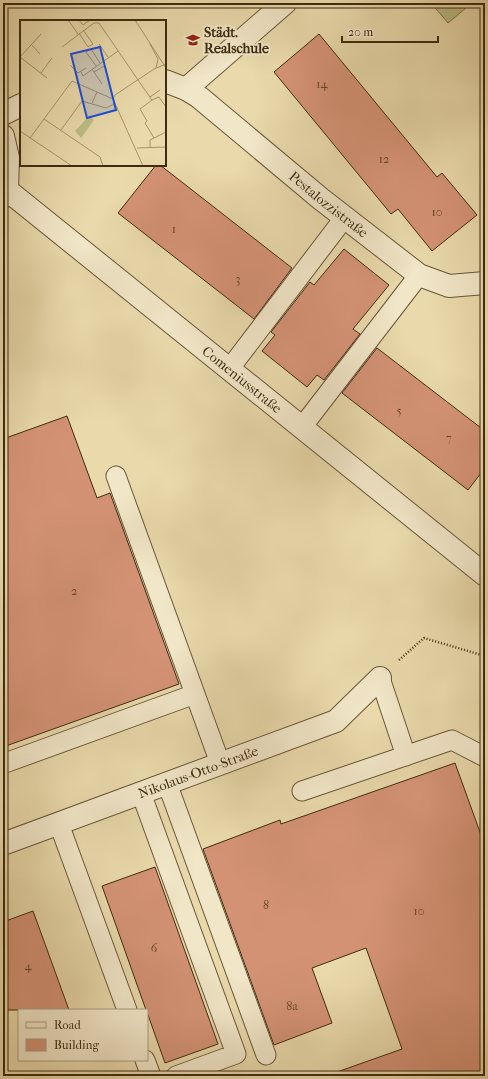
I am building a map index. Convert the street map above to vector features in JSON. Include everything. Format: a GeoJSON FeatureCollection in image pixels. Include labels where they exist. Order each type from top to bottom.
{"type":"FeatureCollection","features":[{"type":"Feature","properties":{"kind":"street"},"geometry":{"type":"LineString","coordinates":[[186,89],[285,3]]}},
{"type":"Feature","properties":{"kind":"street","name":"Pestalozzistraße"},"geometry":{"type":"LineString","coordinates":[[166,81],[186,89],[199,97],[321,199],[419,275],[449,286],[485,283]]}},
{"type":"Feature","properties":{"kind":"street"},"geometry":{"type":"LineString","coordinates":[[3,114],[20,106]]}},
{"type":"Feature","properties":{"kind":"street"},"geometry":{"type":"LineString","coordinates":[[3,136],[8,158],[5,193]]}},
{"type":"Feature","properties":{"kind":"street","name":"Comeniusstraße"},"geometry":{"type":"LineString","coordinates":[[5,193],[230,368],[485,574]]}},
{"type":"Feature","properties":{"kind":"street","name":"Nikolaus-Otto-Straße"},"geometry":{"type":"LineString","coordinates":[[3,844],[336,721],[380,678]]}},
{"type":"Feature","properties":{"kind":"lane"},"geometry":{"type":"LineString","coordinates":[[230,368],[345,218]]}},
{"type":"Feature","properties":{"kind":"lane"},"geometry":{"type":"LineString","coordinates":[[302,427],[419,275]]}},
{"type":"Feature","properties":{"kind":"lane"},"geometry":{"type":"LineString","coordinates":[[116,476],[220,764]]}},
{"type":"Feature","properties":{"kind":"lane"},"geometry":{"type":"LineString","coordinates":[[380,678],[406,756]]}},
{"type":"Feature","properties":{"kind":"lane"},"geometry":{"type":"LineString","coordinates":[[5,763],[195,694]]}},
{"type":"Feature","properties":{"kind":"lane"},"geometry":{"type":"LineString","coordinates":[[302,791],[452,740],[485,757]]}},
{"type":"Feature","properties":{"kind":"lane"},"geometry":{"type":"LineString","coordinates":[[167,783],[266,1055]]}},
{"type":"Feature","properties":{"kind":"lane"},"geometry":{"type":"LineString","coordinates":[[141,793],[236,1054],[176,1076]]}},
{"type":"Feature","properties":{"kind":"lane"},"geometry":{"type":"LineString","coordinates":[[59,824],[127,1009]]}},
{"type":"Feature","properties":{"kind":"lane"},"geometry":{"type":"LineString","coordinates":[[145,1061],[151,1076]]}},
{"type":"Feature","properties":{"kind":"path"},"geometry":{"type":"LineString","coordinates":[[380,678],[424,638],[485,656]]}},
{"type":"Feature","properties":{"kind":"green space"},"geometry":{"type":"Polygon","coordinates":[[[431,3],[472,3],[448,23],[431,3]]]}},
{"type":"Feature","properties":{"kind":"building"},"geometry":{"type":"Polygon","coordinates":[[[319,34],[437,177],[442,173],[477,215],[432,251],[398,209],[391,214],[274,72],[319,34]]]}},
{"type":"Feature","properties":{"kind":"building"},"geometry":{"type":"Polygon","coordinates":[[[155,166],[161,166],[292,268],[254,319],[118,213],[155,166]]]}},
{"type":"Feature","properties":{"kind":"building"},"geometry":{"type":"Polygon","coordinates":[[[344,249],[389,285],[353,329],[360,334],[324,380],[317,375],[307,387],[262,351],[275,335],[271,332],[310,282],[314,285],[344,249]]]}},
{"type":"Feature","properties":{"kind":"building"},"geometry":{"type":"Polygon","coordinates":[[[377,348],[485,431],[485,468],[468,490],[342,393],[377,348]]]}},
{"type":"Feature","properties":{"kind":"building"},"geometry":{"type":"Polygon","coordinates":[[[67,416],[97,498],[110,493],[179,684],[3,747],[3,439],[67,416]]]}},
{"type":"Feature","properties":{"kind":"building"},"geometry":{"type":"Polygon","coordinates":[[[455,763],[485,846],[485,1076],[338,1076],[337,1072],[402,1049],[366,948],[312,968],[332,1023],[274,1045],[203,849],[280,820],[281,824],[455,763]]]}},
{"type":"Feature","properties":{"kind":"building"},"geometry":{"type":"Polygon","coordinates":[[[155,867],[218,1044],[165,1063],[148,1015],[148,1009],[146,1009],[102,886],[155,867]]]}},
{"type":"Feature","properties":{"kind":"building"},"geometry":{"type":"Polygon","coordinates":[[[33,911],[69,1009],[3,1010],[3,922],[33,911]]]}},
{"type":"Feature","properties":{"kind":"place","name":"Städt. Realschule"},"geometry":{"type":"Point","coordinates":[193,40]}}]}
